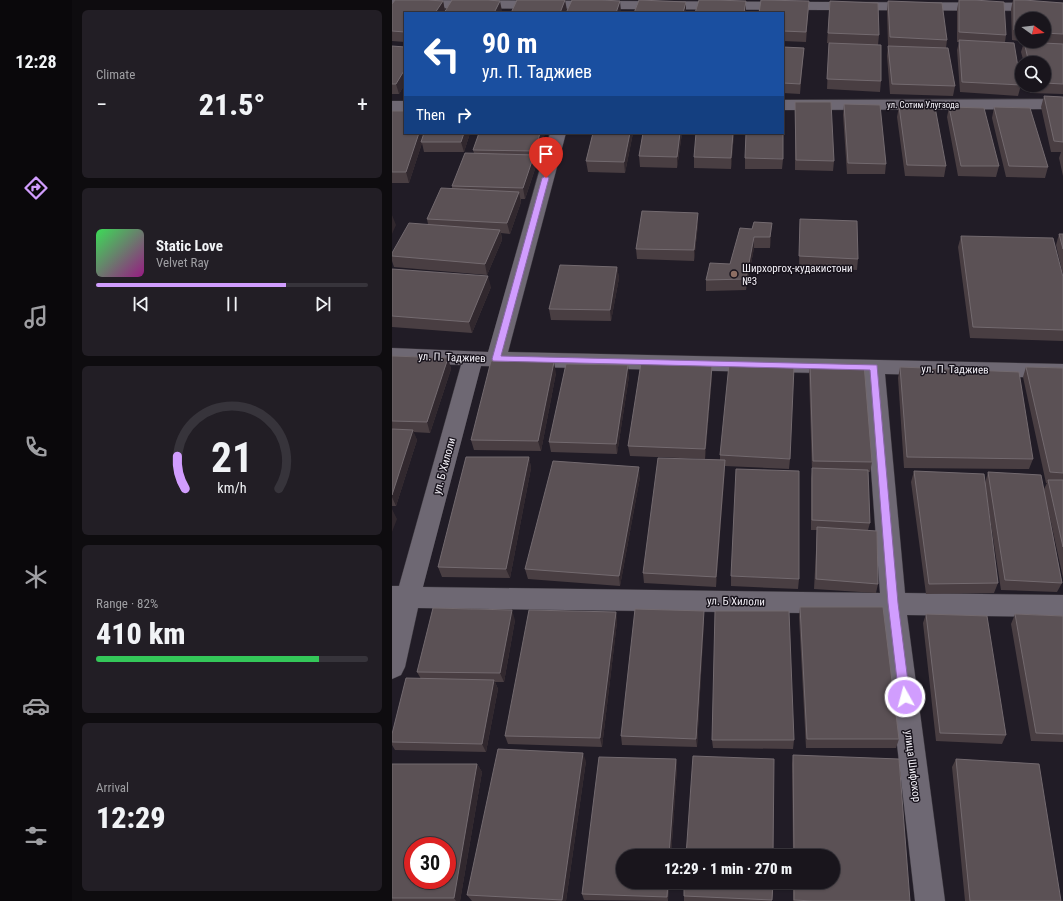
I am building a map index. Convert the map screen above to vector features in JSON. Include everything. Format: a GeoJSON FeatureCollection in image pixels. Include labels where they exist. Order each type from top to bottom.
{"type":"FeatureCollection","features":[{"type":"Feature","properties":{"kind":"street"},"geometry":{"type":"LineString","coordinates":[[392,4],[1063,7]]}},
{"type":"Feature","properties":{"kind":"street","name":"ул. Сотим Улугзода"},"geometry":{"type":"LineString","coordinates":[[784,106],[1063,104]]}},
{"type":"Feature","properties":{"kind":"street"},"geometry":{"type":"LineString","coordinates":[[392,106],[404,106]]}},
{"type":"Feature","properties":{"kind":"street"},"geometry":{"type":"LineString","coordinates":[[496,359],[558,134]]}},
{"type":"Feature","properties":{"kind":"street","name":"ул. П. Таджиев"},"geometry":{"type":"LineString","coordinates":[[392,355],[496,359],[1063,371]]}},
{"type":"Feature","properties":{"kind":"street","name":"ул. Б Хилоли"},"geometry":{"type":"LineString","coordinates":[[392,667],[400,597],[473,358]]}},
{"type":"Feature","properties":{"kind":"street","name":"улица Шифокор"},"geometry":{"type":"LineString","coordinates":[[874,368],[893,603],[930,901]]}},
{"type":"Feature","properties":{"kind":"street","name":"ул. Б Хилоли"},"geometry":{"type":"LineString","coordinates":[[400,597],[1063,606]]}},
{"type":"Feature","properties":{"kind":"building"},"geometry":{"type":"Polygon","coordinates":[[[395,0],[443,1],[436,12],[404,12],[404,32],[392,31],[392,4],[395,0]]]}},
{"type":"Feature","properties":{"kind":"building"},"geometry":{"type":"Polygon","coordinates":[[[452,0],[500,1],[494,12],[445,12],[452,0]]]}},
{"type":"Feature","properties":{"kind":"building"},"geometry":{"type":"Polygon","coordinates":[[[517,0],[565,0],[560,12],[511,12],[517,0]]]}},
{"type":"Feature","properties":{"kind":"building"},"geometry":{"type":"Polygon","coordinates":[[[572,0],[620,1],[616,12],[566,12],[572,0]]]}},
{"type":"Feature","properties":{"kind":"building"},"geometry":{"type":"Polygon","coordinates":[[[639,0],[686,2],[683,12],[634,12],[639,0]]]}},
{"type":"Feature","properties":{"kind":"building"},"geometry":{"type":"Polygon","coordinates":[[[699,0],[746,1],[744,12],[695,12],[699,0]]]}},
{"type":"Feature","properties":{"kind":"building"},"geometry":{"type":"Polygon","coordinates":[[[761,0],[809,1],[806,32],[784,31],[784,12],[759,12],[761,0]]]}},
{"type":"Feature","properties":{"kind":"building"},"geometry":{"type":"Polygon","coordinates":[[[959,0],[1004,2],[1006,35],[959,32],[959,0]]]}},
{"type":"Feature","properties":{"kind":"building"},"geometry":{"type":"Polygon","coordinates":[[[1014,0],[1063,3],[1063,34],[1051,33],[1051,12],[1015,12],[1014,30],[1014,0]]]}},
{"type":"Feature","properties":{"kind":"building"},"geometry":{"type":"Polygon","coordinates":[[[830,1],[878,3],[879,35],[828,33],[830,1]]]}},
{"type":"Feature","properties":{"kind":"building"},"geometry":{"type":"Polygon","coordinates":[[[888,1],[942,3],[947,40],[890,37],[888,1]]]}},
{"type":"Feature","properties":{"kind":"building"},"geometry":{"type":"Polygon","coordinates":[[[959,40],[1014,43],[1016,56],[1015,85],[962,82],[959,40]]]}},
{"type":"Feature","properties":{"kind":"building"},"geometry":{"type":"Polygon","coordinates":[[[829,43],[881,45],[881,81],[827,79],[829,43]]]}},
{"type":"Feature","properties":{"kind":"building"},"geometry":{"type":"Polygon","coordinates":[[[1051,43],[1063,44],[1063,84],[1051,83],[1051,56],[1027,56],[1025,48],[1051,48],[1051,43]]]}},
{"type":"Feature","properties":{"kind":"building"},"geometry":{"type":"Polygon","coordinates":[[[392,46],[404,47],[404,71],[396,84],[392,84],[392,46]]]}},
{"type":"Feature","properties":{"kind":"building"},"geometry":{"type":"Polygon","coordinates":[[[888,46],[948,48],[955,86],[892,84],[888,46]]]}},
{"type":"Feature","properties":{"kind":"building"},"geometry":{"type":"Polygon","coordinates":[[[784,47],[804,48],[800,84],[784,83],[784,47]]]}},
{"type":"Feature","properties":{"kind":"building"},"geometry":{"type":"Polygon","coordinates":[[[1044,96],[1063,97],[1063,142],[1054,141],[1044,96]]]}},
{"type":"Feature","properties":{"kind":"building"},"geometry":{"type":"Polygon","coordinates":[[[795,102],[831,102],[834,161],[796,160],[795,102]]]}},
{"type":"Feature","properties":{"kind":"building"},"geometry":{"type":"Polygon","coordinates":[[[844,104],[880,105],[886,164],[848,163],[844,104]]]}},
{"type":"Feature","properties":{"kind":"building"},"geometry":{"type":"Polygon","coordinates":[[[899,106],[935,107],[946,166],[907,165],[899,106]]]}},
{"type":"Feature","properties":{"kind":"building"},"geometry":{"type":"Polygon","coordinates":[[[949,107],[984,108],[999,166],[961,166],[949,107]]]}},
{"type":"Feature","properties":{"kind":"building"},"geometry":{"type":"Polygon","coordinates":[[[994,107],[1030,108],[1048,167],[1009,166],[994,107]]]}},
{"type":"Feature","properties":{"kind":"building"},"geometry":{"type":"Polygon","coordinates":[[[392,111],[404,111],[404,134],[419,134],[406,172],[392,172],[392,111]]]}},
{"type":"Feature","properties":{"kind":"building"},"geometry":{"type":"Polygon","coordinates":[[[424,134],[464,134],[461,142],[421,142],[424,134]]]}},
{"type":"Feature","properties":{"kind":"building"},"geometry":{"type":"Polygon","coordinates":[[[479,134],[540,134],[535,151],[473,150],[479,134]]]}},
{"type":"Feature","properties":{"kind":"building"},"geometry":{"type":"Polygon","coordinates":[[[593,134],[630,134],[624,162],[586,161],[593,134]]]}},
{"type":"Feature","properties":{"kind":"building"},"geometry":{"type":"Polygon","coordinates":[[[643,134],[680,134],[677,157],[639,156],[643,134]]]}},
{"type":"Feature","properties":{"kind":"building"},"geometry":{"type":"Polygon","coordinates":[[[696,134],[733,134],[731,158],[694,157],[696,134]]]}},
{"type":"Feature","properties":{"kind":"building"},"geometry":{"type":"Polygon","coordinates":[[[746,134],[783,134],[783,159],[745,158],[746,134]]]}},
{"type":"Feature","properties":{"kind":"building"},"geometry":{"type":"Polygon","coordinates":[[[465,153],[534,155],[523,188],[452,186],[465,153]]]}},
{"type":"Feature","properties":{"kind":"building"},"geometry":{"type":"Polygon","coordinates":[[[441,188],[519,192],[507,223],[427,219],[441,188]]]}},
{"type":"Feature","properties":{"kind":"building"},"geometry":{"type":"Polygon","coordinates":[[[642,211],[698,213],[694,250],[636,249],[642,211]]]}},
{"type":"Feature","properties":{"kind":"building"},"geometry":{"type":"Polygon","coordinates":[[[800,219],[857,221],[858,259],[799,256],[800,219]]]}},
{"type":"Feature","properties":{"kind":"building"},"geometry":{"type":"Polygon","coordinates":[[[754,222],[772,223],[770,237],[754,237],[746,279],[706,280],[710,263],[730,264],[740,228],[752,229],[754,222]]]}},
{"type":"Feature","properties":{"kind":"building"},"geometry":{"type":"Polygon","coordinates":[[[409,223],[500,230],[485,264],[392,256],[392,253],[409,223]]]}},
{"type":"Feature","properties":{"kind":"building"},"geometry":{"type":"Polygon","coordinates":[[[1059,234],[1063,234],[1063,249],[1059,234]]]}},
{"type":"Feature","properties":{"kind":"building"},"geometry":{"type":"Polygon","coordinates":[[[961,236],[1053,238],[1063,277],[1063,330],[973,327],[961,236]]]}},
{"type":"Feature","properties":{"kind":"building"},"geometry":{"type":"Polygon","coordinates":[[[560,265],[617,267],[610,310],[549,309],[560,265]]]}},
{"type":"Feature","properties":{"kind":"building"},"geometry":{"type":"Polygon","coordinates":[[[392,269],[488,276],[469,322],[392,316],[392,269]]]}},
{"type":"Feature","properties":{"kind":"building"},"geometry":{"type":"Polygon","coordinates":[[[392,356],[448,358],[427,422],[392,421],[392,356]]]}},
{"type":"Feature","properties":{"kind":"building"},"geometry":{"type":"Polygon","coordinates":[[[491,361],[554,362],[538,441],[471,440],[491,361]]]}},
{"type":"Feature","properties":{"kind":"building"},"geometry":{"type":"Polygon","coordinates":[[[641,363],[712,366],[705,449],[628,446],[641,363]]]}},
{"type":"Feature","properties":{"kind":"building"},"geometry":{"type":"Polygon","coordinates":[[[810,363],[864,364],[872,462],[813,461],[810,363]]]}},
{"type":"Feature","properties":{"kind":"building"},"geometry":{"type":"Polygon","coordinates":[[[566,364],[628,365],[616,444],[549,442],[566,364]]]}},
{"type":"Feature","properties":{"kind":"building"},"geometry":{"type":"Polygon","coordinates":[[[729,364],[794,367],[790,459],[720,455],[729,364]]]}},
{"type":"Feature","properties":{"kind":"building"},"geometry":{"type":"Polygon","coordinates":[[[900,367],[1019,372],[1033,459],[907,457],[900,367]]]}},
{"type":"Feature","properties":{"kind":"building"},"geometry":{"type":"Polygon","coordinates":[[[1026,367],[1063,368],[1063,473],[1050,472],[1026,367]]]}},
{"type":"Feature","properties":{"kind":"building"},"geometry":{"type":"Polygon","coordinates":[[[392,429],[413,430],[392,495],[392,429]]]}},
{"type":"Feature","properties":{"kind":"building"},"geometry":{"type":"Polygon","coordinates":[[[466,457],[529,457],[506,569],[438,567],[466,457]]]}},
{"type":"Feature","properties":{"kind":"building"},"geometry":{"type":"Polygon","coordinates":[[[658,458],[725,460],[716,577],[643,573],[658,458]]]}},
{"type":"Feature","properties":{"kind":"building"},"geometry":{"type":"Polygon","coordinates":[[[553,461],[639,467],[619,576],[525,569],[553,461]]]}},
{"type":"Feature","properties":{"kind":"building"},"geometry":{"type":"Polygon","coordinates":[[[812,468],[868,470],[870,523],[812,520],[812,468]]]}},
{"type":"Feature","properties":{"kind":"building"},"geometry":{"type":"Polygon","coordinates":[[[736,469],[799,471],[799,579],[731,576],[736,469]]]}},
{"type":"Feature","properties":{"kind":"building"},"geometry":{"type":"Polygon","coordinates":[[[914,471],[984,474],[998,583],[929,584],[914,471]]]}},
{"type":"Feature","properties":{"kind":"building"},"geometry":{"type":"Polygon","coordinates":[[[988,472],[1041,475],[1062,583],[1005,580],[988,472]]]}},
{"type":"Feature","properties":{"kind":"building"},"geometry":{"type":"Polygon","coordinates":[[[1048,480],[1063,480],[1063,547],[1048,480]]]}},
{"type":"Feature","properties":{"kind":"building"},"geometry":{"type":"Polygon","coordinates":[[[817,527],[877,531],[878,584],[816,579],[817,527]]]}},
{"type":"Feature","properties":{"kind":"building"},"geometry":{"type":"Polygon","coordinates":[[[800,607],[883,607],[899,739],[807,739],[800,607]]]}},
{"type":"Feature","properties":{"kind":"building"},"geometry":{"type":"Polygon","coordinates":[[[433,608],[512,610],[500,673],[417,672],[433,608]]]}},
{"type":"Feature","properties":{"kind":"building"},"geometry":{"type":"Polygon","coordinates":[[[635,609],[704,611],[696,739],[621,736],[635,609]]]}},
{"type":"Feature","properties":{"kind":"building"},"geometry":{"type":"Polygon","coordinates":[[[529,610],[616,612],[600,738],[505,736],[529,610]]]}},
{"type":"Feature","properties":{"kind":"building"},"geometry":{"type":"Polygon","coordinates":[[[715,611],[789,611],[794,740],[712,740],[715,611]]]}},
{"type":"Feature","properties":{"kind":"building"},"geometry":{"type":"Polygon","coordinates":[[[926,614],[987,616],[1006,735],[940,733],[926,614]]]}},
{"type":"Feature","properties":{"kind":"building"},"geometry":{"type":"Polygon","coordinates":[[[1015,614],[1063,616],[1063,734],[1036,733],[1015,614]]]}},
{"type":"Feature","properties":{"kind":"building"},"geometry":{"type":"Polygon","coordinates":[[[406,678],[494,680],[482,744],[392,742],[392,734],[406,678]]]}},
{"type":"Feature","properties":{"kind":"building"},"geometry":{"type":"Polygon","coordinates":[[[498,749],[583,753],[562,900],[467,895],[498,749]]]}},
{"type":"Feature","properties":{"kind":"building"},"geometry":{"type":"Polygon","coordinates":[[[793,755],[899,759],[910,901],[794,900],[794,889],[840,889],[840,849],[794,849],[793,755]]]}},
{"type":"Feature","properties":{"kind":"building"},"geometry":{"type":"Polygon","coordinates":[[[693,756],[774,759],[773,849],[686,849],[693,756]]]}},
{"type":"Feature","properties":{"kind":"building"},"geometry":{"type":"Polygon","coordinates":[[[599,757],[676,759],[670,849],[616,849],[616,889],[668,889],[667,897],[582,894],[599,757]]]}},
{"type":"Feature","properties":{"kind":"building"},"geometry":{"type":"Polygon","coordinates":[[[956,759],[1039,764],[1061,901],[970,901],[956,759]]]}},
{"type":"Feature","properties":{"kind":"building"},"geometry":{"type":"Polygon","coordinates":[[[392,764],[477,764],[456,886],[456,837],[404,837],[404,889],[456,889],[454,898],[392,898],[392,764]]]}},
{"type":"Feature","properties":{"kind":"building"},"geometry":{"type":"Polygon","coordinates":[[[684,889],[773,889],[772,900],[684,896],[684,889]]]}},
{"type":"Feature","properties":{"kind":"place","name":"Ширхоргоҳ-кудакистони №3"},"geometry":{"type":"Point","coordinates":[734,274]}},
{"type":"Feature","properties":{"kind":"route"},"geometry":{"type":"LineString","coordinates":[[546,178],[496,359],[874,368],[893,603],[905,697]]}}]}
